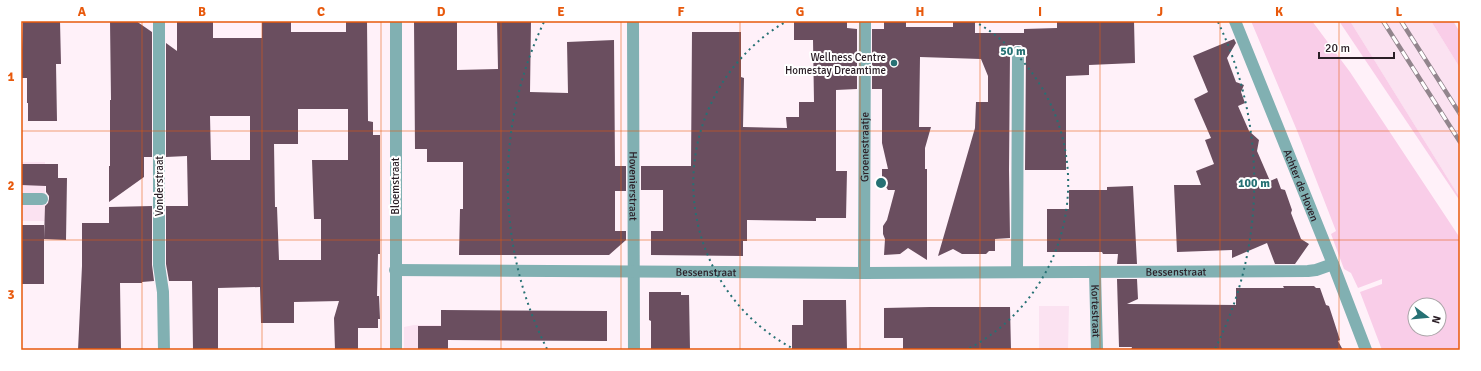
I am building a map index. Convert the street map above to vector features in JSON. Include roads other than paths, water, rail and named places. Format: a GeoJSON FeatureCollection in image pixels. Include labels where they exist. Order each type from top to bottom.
{"type":"FeatureCollection","features":[{"type":"Feature","properties":{"kind":"street","name":"Vonderstraat"},"geometry":{"type":"LineString","coordinates":[[159,21],[158,265],[163,292],[164,350]]}},
{"type":"Feature","properties":{"kind":"street","name":"Bloemstraat"},"geometry":{"type":"LineString","coordinates":[[396,21],[396,350]]}},
{"type":"Feature","properties":{"kind":"street","name":"Hovenierstraat"},"geometry":{"type":"LineString","coordinates":[[633,21],[634,350]]}},
{"type":"Feature","properties":{"kind":"street","name":"Groenestraatje"},"geometry":{"type":"LineString","coordinates":[[864,273],[865,21]]}},
{"type":"Feature","properties":{"kind":"street","name":"Achter de Hoven"},"geometry":{"type":"LineString","coordinates":[[1235,21],[1366,350]]}},
{"type":"Feature","properties":{"kind":"street"},"geometry":{"type":"LineString","coordinates":[[1017,272],[1018,52]]}},
{"type":"Feature","properties":{"kind":"street"},"geometry":{"type":"LineString","coordinates":[[21,199],[42,199]]}},
{"type":"Feature","properties":{"kind":"street","name":"Bessenstraat"},"geometry":{"type":"LineString","coordinates":[[395,270],[633,270],[864,273],[1308,271],[1333,264]]}},
{"type":"Feature","properties":{"kind":"street","name":"Kortestraat"},"geometry":{"type":"LineString","coordinates":[[1095,272],[1097,350]]}},
{"type":"Feature","properties":{"kind":"railway"},"geometry":{"type":"LineString","coordinates":[[1383,21],[1460,142]]}},
{"type":"Feature","properties":{"kind":"railway"},"geometry":{"type":"LineString","coordinates":[[1401,21],[1460,114]]}},
{"type":"Feature","properties":{"kind":"place","name":"Wellness Centre Homestay Dreamtime"},"geometry":{"type":"Point","coordinates":[894,63]}}]}
